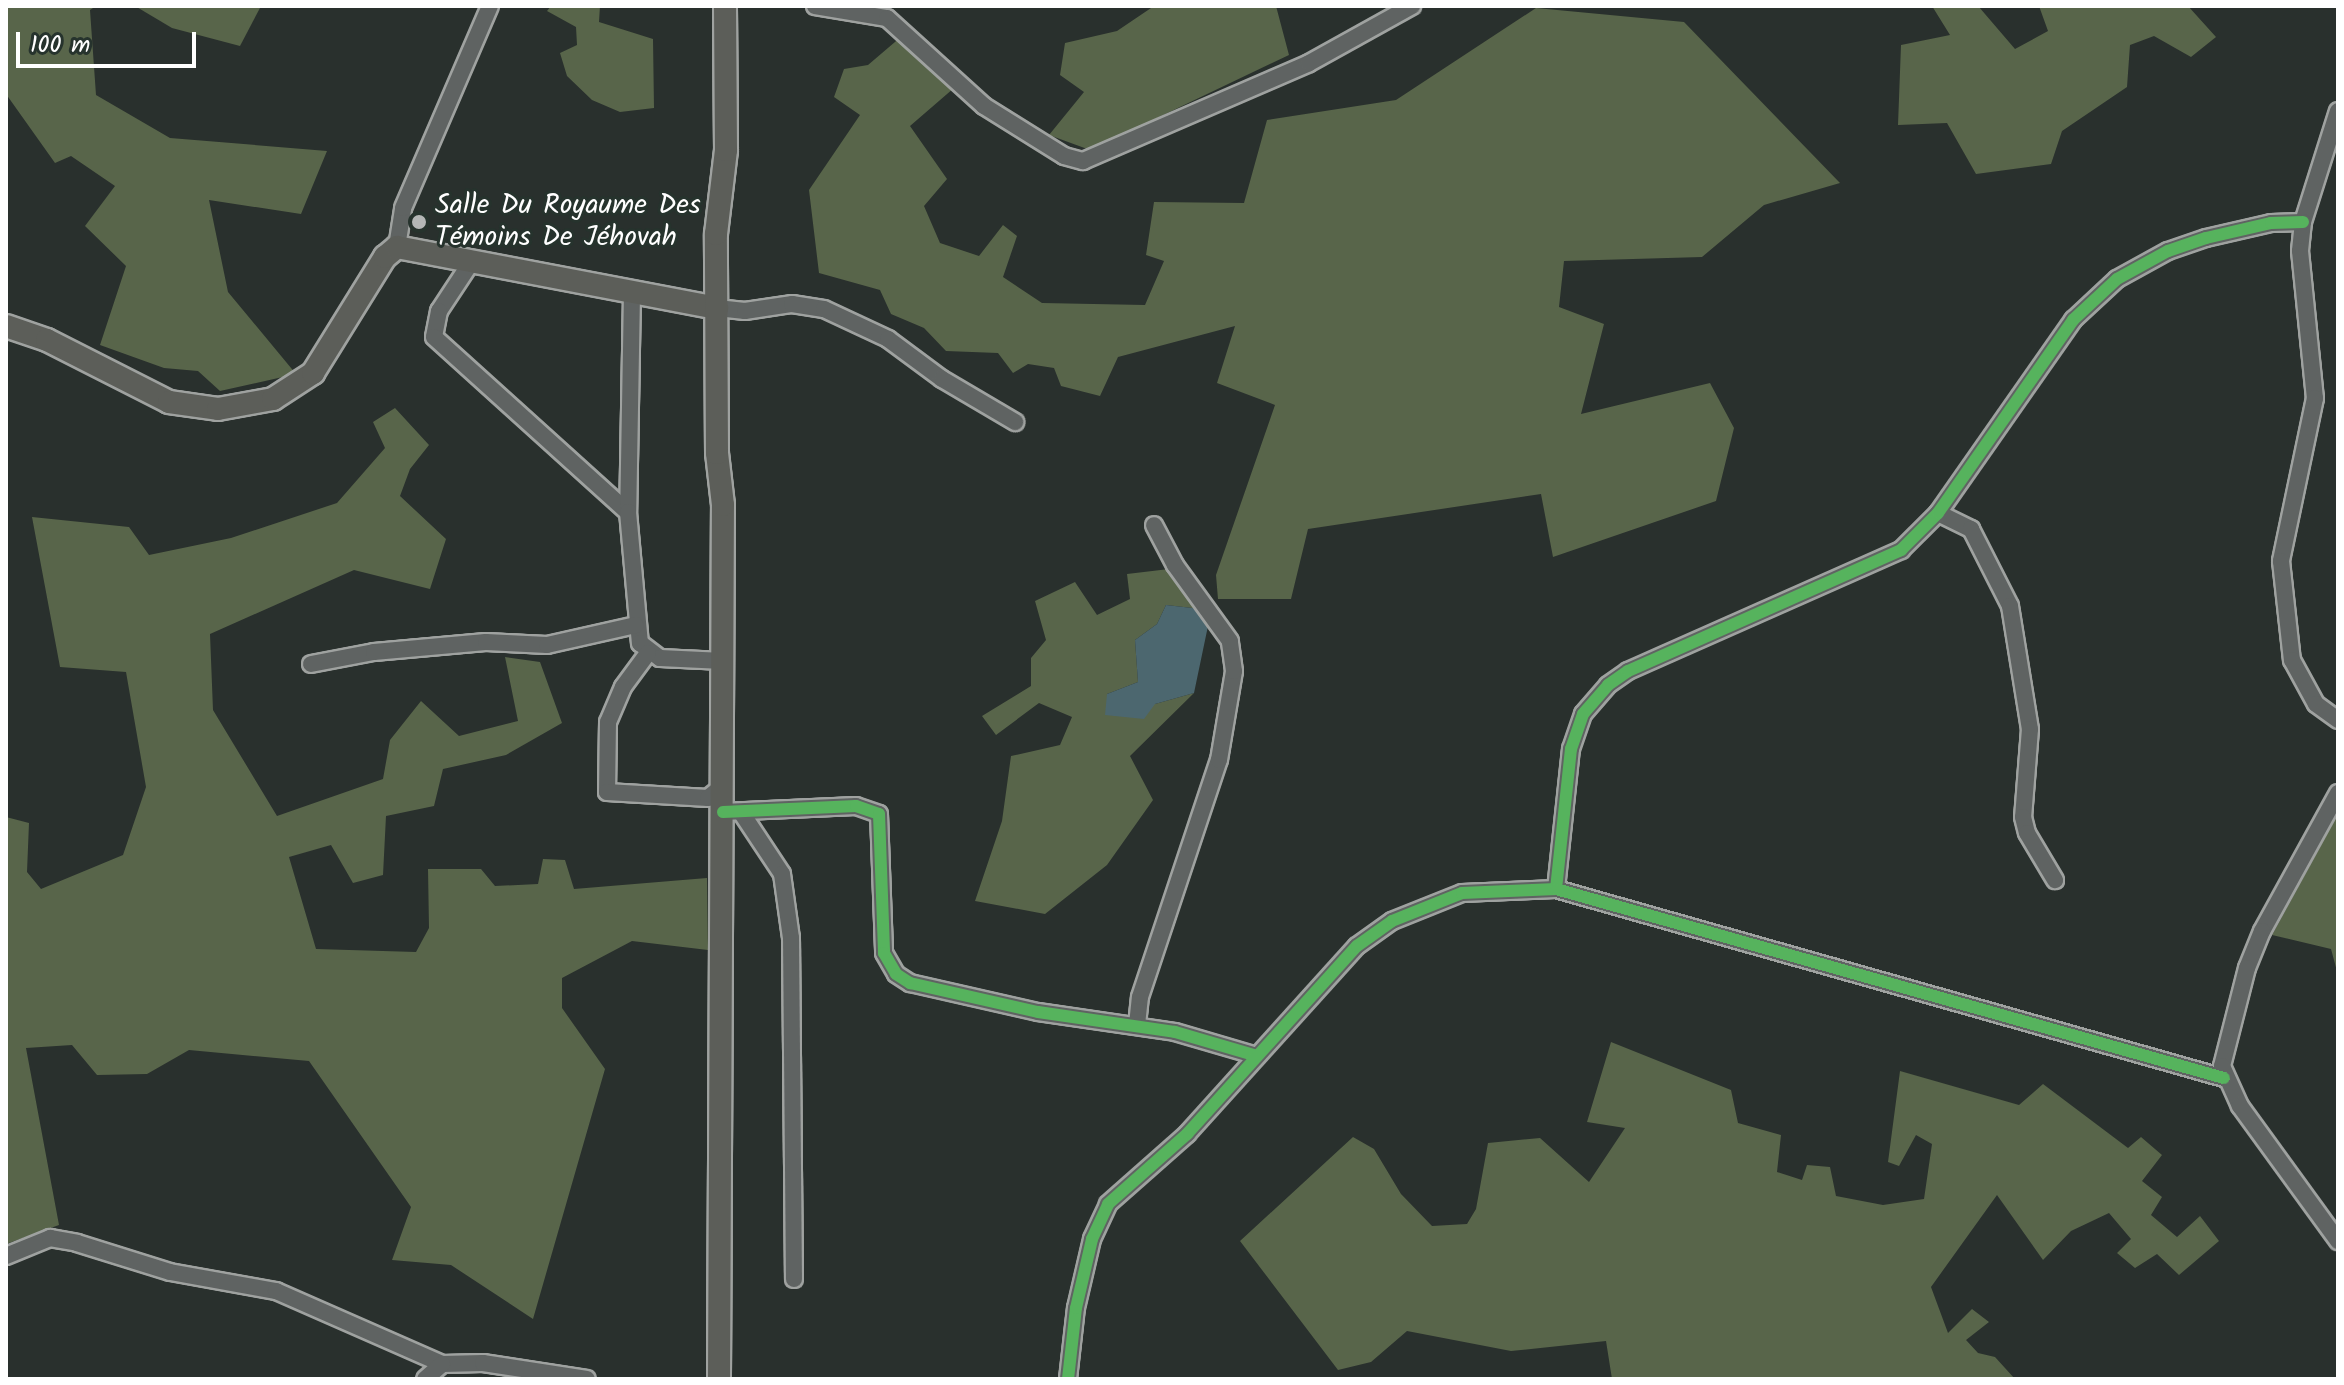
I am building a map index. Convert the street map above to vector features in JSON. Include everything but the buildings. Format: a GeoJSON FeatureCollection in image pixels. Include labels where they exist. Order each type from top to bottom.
{"type":"FeatureCollection","features":[{"type":"Feature","properties":{"kind":"main road"},"geometry":{"type":"LineString","coordinates":[[719,1379],[732,812],[723,786],[717,308],[717,213],[726,150],[725,6]]}},
{"type":"Feature","properties":{"kind":"main road"},"geometry":{"type":"LineString","coordinates":[[6,326],[47,340],[169,402],[243,406],[273,399],[313,373],[385,257],[397,247],[717,308]]}},
{"type":"Feature","properties":{"kind":"street"},"geometry":{"type":"LineString","coordinates":[[397,247],[403,208],[490,6]]}},
{"type":"Feature","properties":{"kind":"street"},"geometry":{"type":"LineString","coordinates":[[815,6],[887,18],[984,106],[1064,156],[1083,161],[1309,63],[1412,6]]}},
{"type":"Feature","properties":{"kind":"street"},"geometry":{"type":"LineString","coordinates":[[2338,111],[2303,222],[2300,251],[2315,398],[2281,561],[2296,671],[2316,704],[2338,720]]}},
{"type":"Feature","properties":{"kind":"street"},"geometry":{"type":"LineString","coordinates":[[1556,889],[1571,749],[1594,698],[1628,671],[1875,566],[1909,544],[1938,513],[2073,320],[2101,290],[2168,251],[2241,228],[2303,222]]}},
{"type":"Feature","properties":{"kind":"street"},"geometry":{"type":"LineString","coordinates":[[472,261],[439,311],[434,337],[628,512]]}},
{"type":"Feature","properties":{"kind":"street"},"geometry":{"type":"LineString","coordinates":[[632,293],[628,512],[636,625],[648,653]]}},
{"type":"Feature","properties":{"kind":"street"},"geometry":{"type":"LineString","coordinates":[[717,308],[745,311],[792,304],[824,309],[888,339],[942,379],[1015,422]]}},
{"type":"Feature","properties":{"kind":"street"},"geometry":{"type":"LineString","coordinates":[[1938,513],[1971,529],[2010,606],[2030,729],[2023,817],[2027,833],[2055,880]]}},
{"type":"Feature","properties":{"kind":"street"},"geometry":{"type":"LineString","coordinates":[[1137,1025],[1140,997],[1219,760],[1234,671],[1230,641],[1175,565],[1154,525]]}},
{"type":"Feature","properties":{"kind":"street"},"geometry":{"type":"LineString","coordinates":[[311,664],[374,652],[486,642],[547,645],[636,625]]}},
{"type":"Feature","properties":{"kind":"street"},"geometry":{"type":"LineString","coordinates":[[648,653],[682,662],[723,661]]}},
{"type":"Feature","properties":{"kind":"street"},"geometry":{"type":"LineString","coordinates":[[648,653],[613,705],[607,792],[708,798],[723,786]]}},
{"type":"Feature","properties":{"kind":"street"},"geometry":{"type":"LineString","coordinates":[[2338,793],[2293,867],[2247,968],[2224,1051],[2224,1078],[2338,1241]]}},
{"type":"Feature","properties":{"kind":"street"},"geometry":{"type":"LineString","coordinates":[[732,812],[856,806],[879,814],[884,953],[896,974],[910,983],[1038,1012],[1137,1025],[1220,1042],[1257,1056]]}},
{"type":"Feature","properties":{"kind":"street"},"geometry":{"type":"LineString","coordinates":[[732,812],[782,874],[791,938],[794,1279]]}},
{"type":"Feature","properties":{"kind":"street"},"geometry":{"type":"LineString","coordinates":[[1068,1379],[1076,1308],[1092,1239],[1108,1204],[1187,1134],[1357,946],[1392,921],[1462,893],[1556,889],[2224,1078]]}},
{"type":"Feature","properties":{"kind":"street"},"geometry":{"type":"LineString","coordinates":[[6,1256],[50,1238],[170,1272],[276,1291],[442,1364],[483,1363],[587,1379]]}},
{"type":"Feature","properties":{"kind":"street"},"geometry":{"type":"LineString","coordinates":[[425,1379],[442,1364]]}},
{"type":"Feature","properties":{"kind":"green space"},"geometry":{"type":"Polygon","coordinates":[[[6,6],[96,6],[90,10],[96,95],[170,138],[327,151],[301,214],[209,200],[228,292],[296,374],[220,391],[198,371],[164,368],[100,345],[126,266],[85,226],[115,186],[71,156],[55,163],[6,94],[6,6]]]}},
{"type":"Feature","properties":{"kind":"green space"},"geometry":{"type":"Polygon","coordinates":[[[135,6],[261,6],[240,46],[172,28],[135,6]]]}},
{"type":"Feature","properties":{"kind":"green space"},"geometry":{"type":"Polygon","coordinates":[[[551,6],[600,6],[599,22],[653,39],[654,108],[620,112],[592,100],[567,76],[560,53],[577,45],[576,27],[547,11],[551,6]]]}},
{"type":"Feature","properties":{"kind":"green space"},"geometry":{"type":"Polygon","coordinates":[[[1154,6],[1276,6],[1289,55],[1090,150],[1049,135],[1084,92],[1060,75],[1065,43],[1117,31],[1154,6]]]}},
{"type":"Feature","properties":{"kind":"green space"},"geometry":{"type":"Polygon","coordinates":[[[1932,6],[1979,7],[2015,49],[2048,31],[2039,6],[2188,6],[2216,37],[2191,57],[2154,36],[2130,45],[2127,87],[2062,131],[2051,164],[1976,174],[1947,123],[1898,125],[1901,45],[1950,35],[1932,6]]]}},
{"type":"Feature","properties":{"kind":"green space"},"geometry":{"type":"Polygon","coordinates":[[[1536,8],[1684,22],[1840,183],[1764,205],[1702,257],[1564,261],[1559,307],[1604,324],[1581,414],[1710,383],[1734,428],[1716,501],[1553,557],[1541,494],[1308,529],[1291,599],[1218,599],[1216,575],[1275,405],[1217,383],[1235,326],[1118,357],[1100,396],[1061,386],[1054,368],[1028,364],[1013,373],[998,353],[946,351],[924,328],[891,314],[880,290],[819,273],[809,190],[860,115],[834,97],[844,69],[868,65],[902,36],[954,88],[910,126],[947,179],[924,206],[940,243],[979,256],[1003,225],[1017,236],[1003,277],[1042,303],[1145,305],[1164,261],[1146,255],[1154,202],[1244,203],[1267,120],[1396,100],[1536,8]]]}},
{"type":"Feature","properties":{"kind":"green space"},"geometry":{"type":"Polygon","coordinates":[[[395,408],[429,445],[410,469],[400,496],[446,539],[430,589],[354,570],[210,634],[213,710],[277,816],[383,779],[390,740],[421,701],[459,736],[518,721],[505,657],[540,662],[562,723],[506,755],[443,769],[434,806],[386,816],[383,875],[353,883],[331,845],[289,857],[316,949],[416,952],[429,928],[428,869],[481,869],[495,886],[538,884],[543,859],[565,860],[574,889],[707,878],[708,950],[632,941],[562,978],[562,1008],[605,1069],[533,1319],[451,1265],[392,1260],[411,1207],[309,1061],[189,1050],[147,1074],[97,1075],[72,1045],[26,1048],[59,1225],[6,1244],[6,817],[29,823],[27,872],[41,889],[123,855],[146,787],[126,672],[60,667],[32,517],[129,527],[149,555],[231,538],[337,503],[385,448],[373,422],[395,408]]]}},
{"type":"Feature","properties":{"kind":"green space"},"geometry":{"type":"Polygon","coordinates":[[[1169,569],[1201,609],[1166,605],[1157,624],[1135,640],[1138,682],[1107,694],[1155,704],[1194,693],[1130,756],[1153,800],[1107,865],[1045,914],[975,901],[1002,821],[1011,756],[1060,745],[1072,717],[1039,703],[996,735],[982,716],[1031,686],[1031,658],[1046,640],[1035,601],[1075,582],[1097,615],[1130,599],[1127,574],[1169,569]]]}},
{"type":"Feature","properties":{"kind":"green space"},"geometry":{"type":"Polygon","coordinates":[[[2338,814],[2338,975],[2331,949],[2272,935],[2338,814]]]}},
{"type":"Feature","properties":{"kind":"green space"},"geometry":{"type":"Polygon","coordinates":[[[1611,1042],[1731,1090],[1738,1123],[1781,1135],[1777,1172],[1802,1180],[1807,1165],[1830,1167],[1836,1196],[1883,1205],[1924,1199],[1932,1144],[1916,1135],[1899,1166],[1888,1162],[1900,1071],[2019,1105],[2043,1084],[2128,1148],[2141,1137],[2162,1155],[2142,1181],[2162,1197],[2151,1215],[2177,1237],[2200,1216],[2219,1241],[2179,1275],[2157,1254],[2135,1268],[2117,1253],[2131,1239],[2109,1213],[2071,1231],[2043,1260],[1997,1195],[1931,1287],[1948,1333],[1972,1309],[1989,1322],[1966,1340],[1978,1353],[1995,1357],[2015,1379],[1612,1379],[1606,1341],[1511,1351],[1407,1331],[1371,1362],[1338,1370],[1240,1241],[1353,1137],[1374,1149],[1401,1194],[1432,1226],[1467,1224],[1476,1209],[1488,1143],[1540,1138],[1589,1182],[1625,1128],[1587,1122],[1611,1042]]]}},
{"type":"Feature","properties":{"kind":"water"},"geometry":{"type":"Polygon","coordinates":[[[1166,605],[1201,609],[1208,626],[1194,693],[1155,704],[1144,719],[1105,715],[1107,694],[1138,682],[1135,640],[1157,624],[1166,605]]]}},
{"type":"Feature","properties":{"kind":"cycle path"},"geometry":{"type":"LineString","coordinates":[[1556,889],[1571,749],[1583,714],[1608,685],[1628,671],[1901,550],[1938,513],[2073,320],[2117,279],[2168,251],[2206,238],[2271,223],[2303,222]]}},
{"type":"Feature","properties":{"kind":"cycle path"},"geometry":{"type":"LineString","coordinates":[[723,812],[856,806],[879,814],[884,953],[896,974],[910,983],[1038,1012],[1175,1032],[1257,1056]]}},
{"type":"Feature","properties":{"kind":"cycle path"},"geometry":{"type":"LineString","coordinates":[[1068,1379],[1076,1308],[1092,1239],[1108,1204],[1187,1134],[1357,946],[1392,921],[1462,893],[1556,889],[2224,1078]]}},
{"type":"Feature","properties":{"kind":"place","name":"Salle Du Royaume Des Témoins De Jéhovah"},"geometry":{"type":"Point","coordinates":[419,222]}}]}
